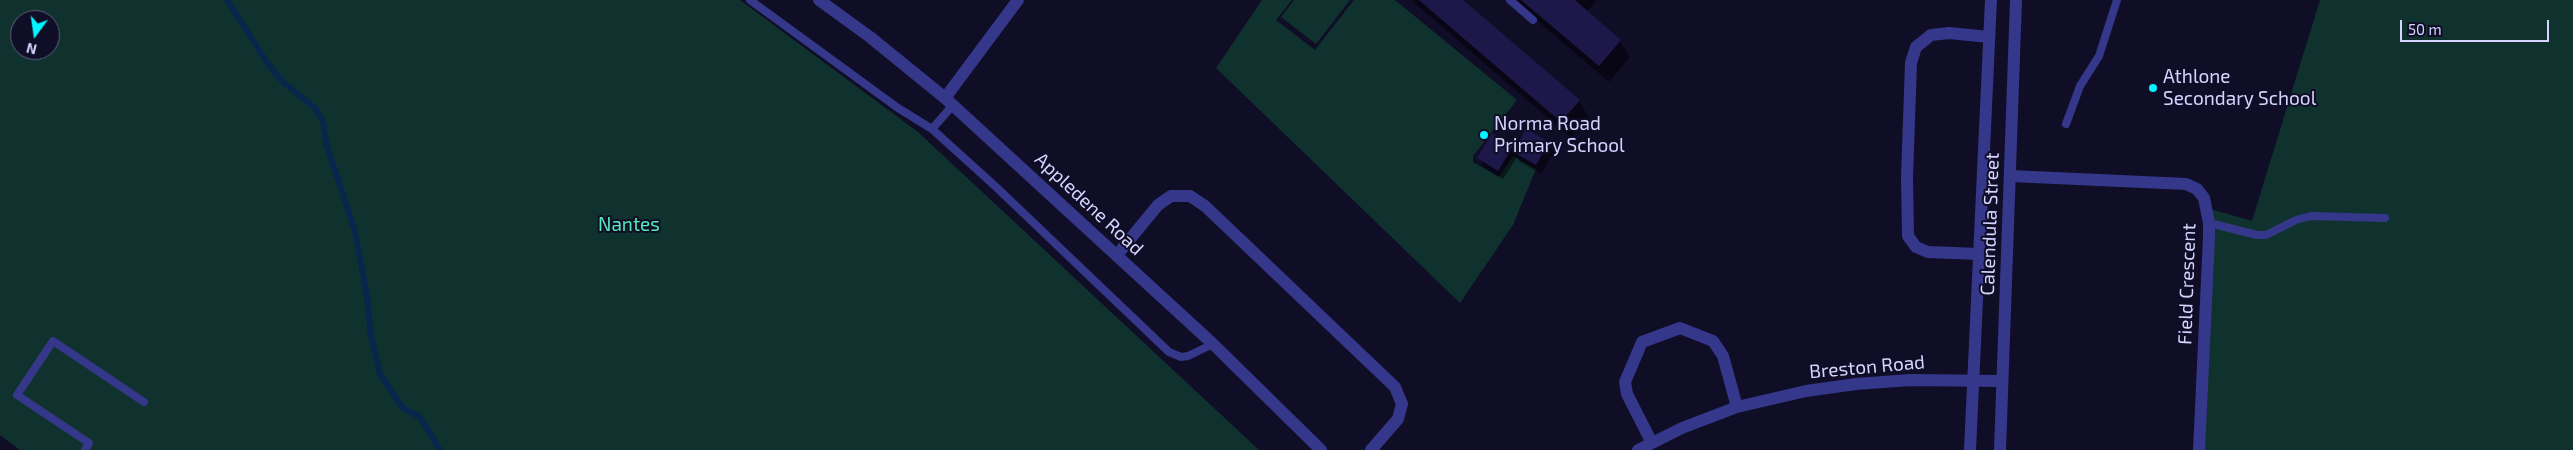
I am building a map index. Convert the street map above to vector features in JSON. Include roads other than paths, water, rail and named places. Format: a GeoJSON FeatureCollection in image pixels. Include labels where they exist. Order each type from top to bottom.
{"type":"FeatureCollection","features":[{"type":"Feature","properties":{"kind":"street","name":"Appledene Road"},"geometry":{"type":"LineString","coordinates":[[819,0],[870,37],[949,102],[1212,344],[1321,450]]}},
{"type":"Feature","properties":{"kind":"street"},"geometry":{"type":"LineString","coordinates":[[949,102],[1018,0]]}},
{"type":"Feature","properties":{"kind":"street","name":"Calendula Street"},"geometry":{"type":"LineString","coordinates":[[1970,450],[1991,0]]}},
{"type":"Feature","properties":{"kind":"street","name":"Calendula Street"},"geometry":{"type":"LineString","coordinates":[[2000,450],[2016,0]]}},
{"type":"Feature","properties":{"kind":"street","name":"Calendula Street"},"geometry":{"type":"LineString","coordinates":[[1980,254],[1928,252],[1916,247],[1906,230],[1906,177],[1912,55],[1916,47],[1922,40],[1931,36],[1949,33],[1989,37]]}},
{"type":"Feature","properties":{"kind":"street","name":"Field Crescent"},"geometry":{"type":"LineString","coordinates":[[2011,176],[2186,184],[2197,189],[2204,198],[2209,222],[2199,450]]}},
{"type":"Feature","properties":{"kind":"street"},"geometry":{"type":"LineString","coordinates":[[1116,255],[1158,205],[1171,196],[1190,196],[1205,206],[1395,387],[1402,404],[1398,419],[1371,450]]}},
{"type":"Feature","properties":{"kind":"street"},"geometry":{"type":"LineString","coordinates":[[1652,443],[1627,394],[1625,382],[1642,342],[1680,328],[1713,341],[1723,356],[1737,407]]}},
{"type":"Feature","properties":{"kind":"street","name":"Breston Road"},"geometry":{"type":"LineString","coordinates":[[1638,450],[1682,428],[1737,407],[1806,391],[1856,384],[1974,379],[2002,381]]}},
{"type":"Feature","properties":{"kind":"lane"},"geometry":{"type":"LineString","coordinates":[[750,0],[891,103],[932,129],[995,186],[1169,352],[1181,357],[1188,356],[1212,344]]}},
{"type":"Feature","properties":{"kind":"lane"},"geometry":{"type":"LineString","coordinates":[[1510,0],[1533,20]]}},
{"type":"Feature","properties":{"kind":"lane"},"geometry":{"type":"LineString","coordinates":[[2066,124],[2080,86],[2099,56],[2117,0]]}},
{"type":"Feature","properties":{"kind":"lane"},"geometry":{"type":"LineString","coordinates":[[932,129],[949,102]]}},
{"type":"Feature","properties":{"kind":"lane"},"geometry":{"type":"LineString","coordinates":[[2209,222],[2245,233],[2266,235],[2296,220],[2311,216],[2385,218]]}},
{"type":"Feature","properties":{"kind":"lane"},"geometry":{"type":"LineString","coordinates":[[85,450],[89,443],[17,395],[53,341],[144,402]]}},
{"type":"Feature","properties":{"kind":"waterway"},"geometry":{"type":"LineString","coordinates":[[227,0],[268,64],[284,83],[315,108],[323,121],[326,143],[355,232],[367,295],[370,331],[380,374],[403,408],[420,417],[440,450]]}},
{"type":"Feature","properties":{"kind":"place","name":"Athlone Secondary School"},"geometry":{"type":"Point","coordinates":[2153,88]}},
{"type":"Feature","properties":{"kind":"place","name":"Norma Road Primary School"},"geometry":{"type":"Point","coordinates":[1484,135]}},
{"type":"Feature","properties":{"kind":"park label","name":"Nantes"},"geometry":{"type":"Point","coordinates":[629,225]}}]}
